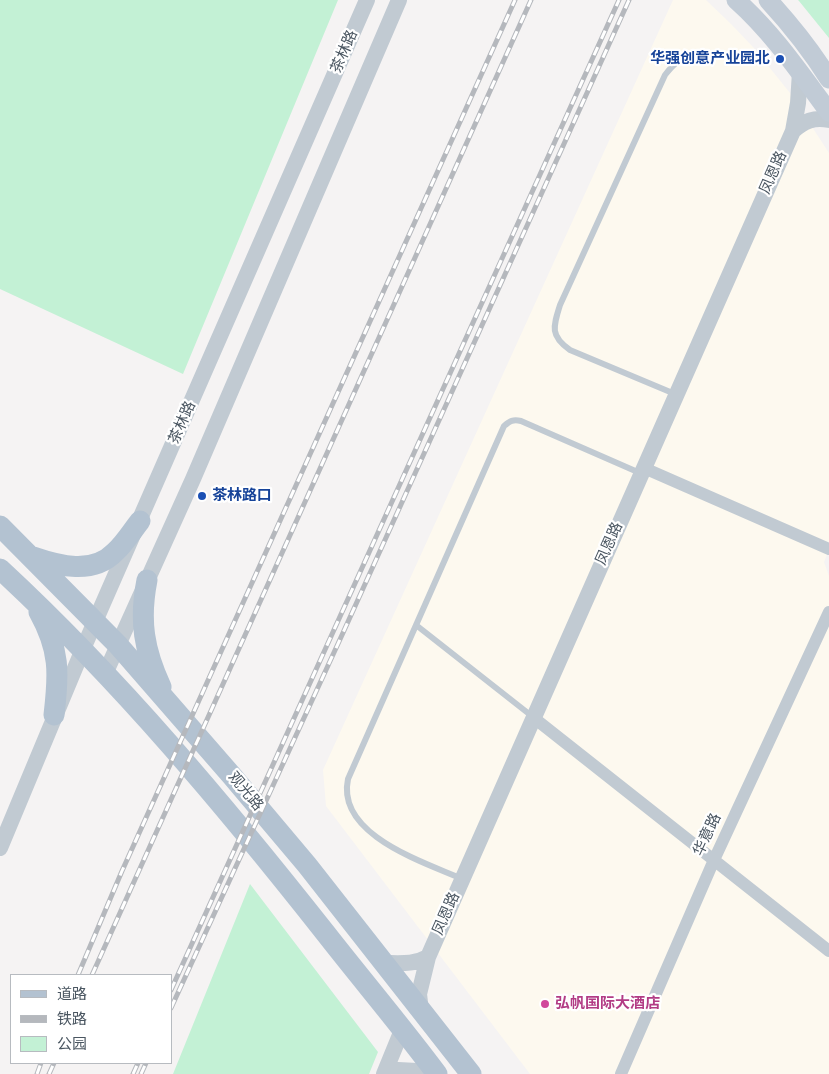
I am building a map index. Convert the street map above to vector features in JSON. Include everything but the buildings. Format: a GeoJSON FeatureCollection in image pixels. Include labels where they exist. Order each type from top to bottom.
{"type":"FeatureCollection","features":[{"type":"Feature","properties":{"kind":"main road"},"geometry":{"type":"LineString","coordinates":[[736,0],[753,15],[781,47],[829,112]]}},
{"type":"Feature","properties":{"kind":"main road"},"geometry":{"type":"LineString","coordinates":[[768,0],[803,40],[829,79]]}},
{"type":"Feature","properties":{"kind":"main road"},"geometry":{"type":"LineString","coordinates":[[29,555],[65,566],[92,565],[105,560],[115,553],[140,521]]}},
{"type":"Feature","properties":{"kind":"main road","name":"观光路"},"geometry":{"type":"LineString","coordinates":[[0,526],[118,645],[307,865],[471,1074]]}},
{"type":"Feature","properties":{"kind":"main road","name":"观光路"},"geometry":{"type":"LineString","coordinates":[[0,569],[82,649],[202,782],[436,1073]]}},
{"type":"Feature","properties":{"kind":"main road"},"geometry":{"type":"LineString","coordinates":[[147,580],[142,619],[144,636],[154,670],[172,708]]}},
{"type":"Feature","properties":{"kind":"main road"},"geometry":{"type":"LineString","coordinates":[[30,597],[44,621],[58,662],[58,682],[54,715]]}},
{"type":"Feature","properties":{"kind":"street","name":"茶林路"},"geometry":{"type":"LineString","coordinates":[[0,848],[82,649],[140,521],[367,0]]}},
{"type":"Feature","properties":{"kind":"street","name":"茶林路"},"geometry":{"type":"LineString","coordinates":[[105,674],[193,479],[399,0]]}},
{"type":"Feature","properties":{"kind":"street","name":"凤恩路"},"geometry":{"type":"LineString","coordinates":[[421,1011],[420,989],[428,957],[793,131],[798,103],[800,72]]}},
{"type":"Feature","properties":{"kind":"street"},"geometry":{"type":"LineString","coordinates":[[793,131],[801,124],[812,119],[829,120]]}},
{"type":"Feature","properties":{"kind":"street"},"geometry":{"type":"LineString","coordinates":[[643,471],[829,549]]}},
{"type":"Feature","properties":{"kind":"street","name":"华意路"},"geometry":{"type":"LineString","coordinates":[[621,1074],[714,860],[829,612]]}},
{"type":"Feature","properties":{"kind":"street"},"geometry":{"type":"LineString","coordinates":[[534,718],[829,951]]}},
{"type":"Feature","properties":{"kind":"street"},"geometry":{"type":"LineString","coordinates":[[383,962],[404,964],[428,957]]}},
{"type":"Feature","properties":{"kind":"street"},"geometry":{"type":"LineString","coordinates":[[384,1074],[402,1030]]}},
{"type":"Feature","properties":{"kind":"street"},"geometry":{"type":"LineString","coordinates":[[388,1074],[398,1070],[436,1073]]}},
{"type":"Feature","properties":{"kind":"lane"},"geometry":{"type":"LineString","coordinates":[[676,394],[570,350],[559,342],[554,332],[560,305],[665,75],[674,64],[684,59],[696,61]]}},
{"type":"Feature","properties":{"kind":"lane"},"geometry":{"type":"LineString","coordinates":[[462,879],[396,850],[381,841],[359,820],[348,800],[346,789],[348,779],[504,426],[509,421],[521,421],[643,471]]}},
{"type":"Feature","properties":{"kind":"lane"},"geometry":{"type":"LineString","coordinates":[[416,625],[534,718]]}},
{"type":"Feature","properties":{"kind":"shaded area"},"geometry":{"type":"Polygon","coordinates":[[[673,0],[706,0],[731,24],[753,47],[790,93],[829,153],[829,550],[824,562],[829,576],[829,1074],[530,1074],[326,806],[323,770],[673,0]]]}},
{"type":"Feature","properties":{"kind":"green space"},"geometry":{"type":"Polygon","coordinates":[[[0,0],[338,0],[183,374],[0,289],[0,0]]]}},
{"type":"Feature","properties":{"kind":"green space"},"geometry":{"type":"Polygon","coordinates":[[[829,0],[829,38],[799,1],[829,0]]]}},
{"type":"Feature","properties":{"kind":"green space"},"geometry":{"type":"Polygon","coordinates":[[[250,884],[378,1052],[369,1074],[173,1074],[250,884]]]}},
{"type":"Feature","properties":{"kind":"railway"},"geometry":{"type":"LineString","coordinates":[[78,974],[122,871],[515,0]]}},
{"type":"Feature","properties":{"kind":"railway"},"geometry":{"type":"LineString","coordinates":[[92,974],[531,0]]}},
{"type":"Feature","properties":{"kind":"railway"},"geometry":{"type":"LineString","coordinates":[[172,988],[619,0]]}},
{"type":"Feature","properties":{"kind":"railway"},"geometry":{"type":"LineString","coordinates":[[172,1006],[629,0]]}},
{"type":"Feature","properties":{"kind":"railway"},"geometry":{"type":"LineString","coordinates":[[37,1074],[41,1064]]}},
{"type":"Feature","properties":{"kind":"railway"},"geometry":{"type":"LineString","coordinates":[[49,1074],[54,1064]]}},
{"type":"Feature","properties":{"kind":"railway"},"geometry":{"type":"LineString","coordinates":[[133,1074],[138,1064]]}},
{"type":"Feature","properties":{"kind":"railway"},"geometry":{"type":"LineString","coordinates":[[141,1074],[146,1064]]}},
{"type":"Feature","properties":{"kind":"place","name":"华强创意产业园北"},"geometry":{"type":"Point","coordinates":[780,59]}},
{"type":"Feature","properties":{"kind":"place","name":"茶林路口"},"geometry":{"type":"Point","coordinates":[202,496]}},
{"type":"Feature","properties":{"kind":"place","name":"弘帆国际大酒店"},"geometry":{"type":"Point","coordinates":[545,1004]}}]}
